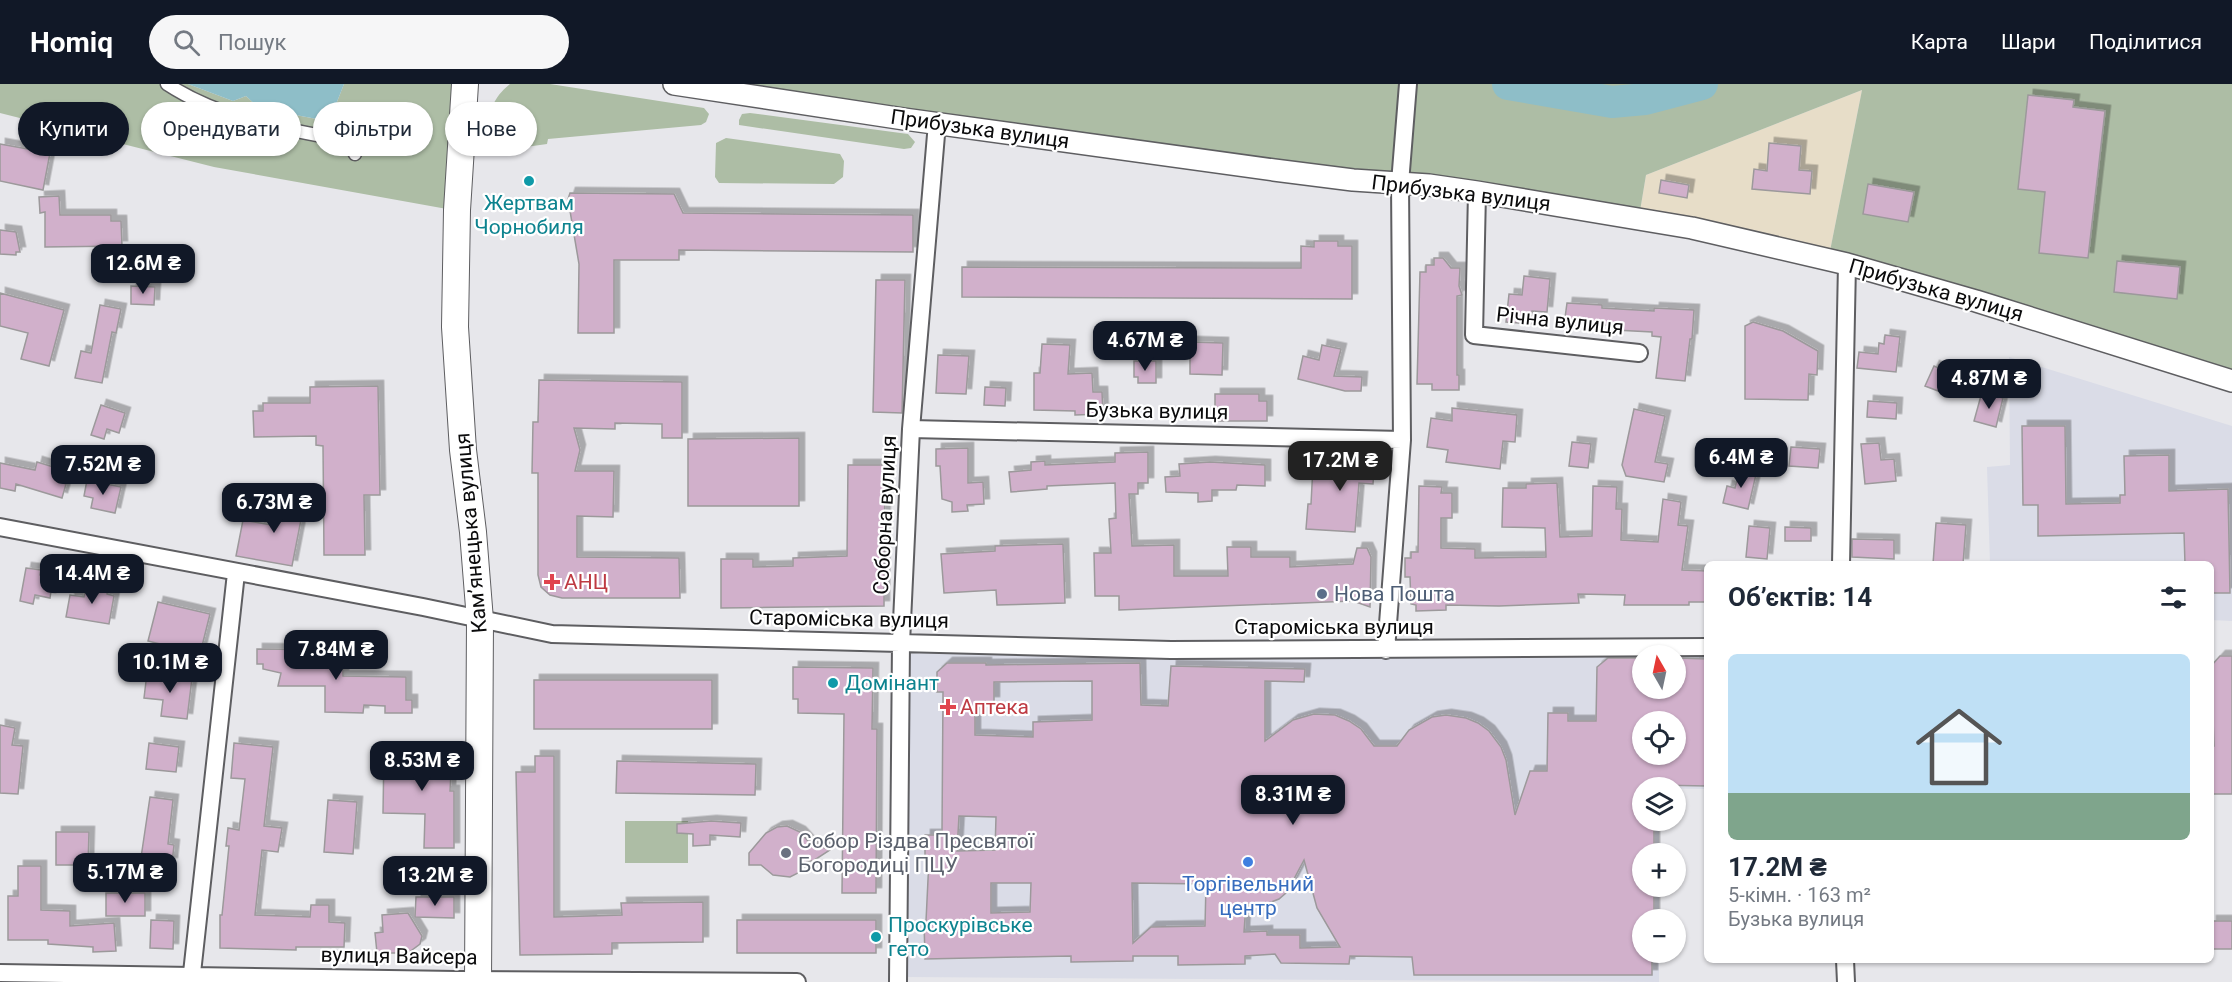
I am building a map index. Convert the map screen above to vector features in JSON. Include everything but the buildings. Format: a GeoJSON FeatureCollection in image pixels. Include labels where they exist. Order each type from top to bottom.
{"type":"FeatureCollection","features":[{"type":"Feature","properties":{"kind":"main road","name":"Камʼянецька вулиця"},"geometry":{"type":"LineString","coordinates":[[465,84],[457,210],[455,327],[463,450],[480,620],[478,981]]}},
{"type":"Feature","properties":{"kind":"street"},"geometry":{"type":"LineString","coordinates":[[167,84],[193,100],[254,123],[313,134]]}},
{"type":"Feature","properties":{"kind":"street","name":"Прибузька вулиця"},"geometry":{"type":"LineString","coordinates":[[674,84],[1297,173],[1477,192],[1692,228],[1847,264],[1976,301],[2232,381]]}},
{"type":"Feature","properties":{"kind":"street"},"geometry":{"type":"LineString","coordinates":[[1386,650],[1402,440],[1400,183],[1408,84]]}},
{"type":"Feature","properties":{"kind":"street","name":"Соборна вулиця"},"geometry":{"type":"LineString","coordinates":[[898,982],[901,643],[911,429],[937,123]]}},
{"type":"Feature","properties":{"kind":"street","name":"Річна вулиця"},"geometry":{"type":"LineString","coordinates":[[1477,192],[1474,335],[1639,353]]}},
{"type":"Feature","properties":{"kind":"street"},"geometry":{"type":"LineString","coordinates":[[1841,561],[1847,264]]}},
{"type":"Feature","properties":{"kind":"street","name":"Бузька вулиця"},"geometry":{"type":"LineString","coordinates":[[911,429],[1402,440]]}},
{"type":"Feature","properties":{"kind":"street","name":"Староміська вулиця"},"geometry":{"type":"LineString","coordinates":[[0,527],[423,607],[552,634],[1171,650],[1704,647]]}},
{"type":"Feature","properties":{"kind":"street"},"geometry":{"type":"LineString","coordinates":[[191,979],[236,573]]}},
{"type":"Feature","properties":{"kind":"street"},"geometry":{"type":"LineString","coordinates":[[1845,963],[1846,982]]}},
{"type":"Feature","properties":{"kind":"street","name":"вулиця Вайсера"},"geometry":{"type":"LineString","coordinates":[[0,973],[191,979],[797,982]]}},
{"type":"Feature","properties":{"kind":"shaded area"},"geometry":{"type":"Polygon","coordinates":[[[1862,90],[1830,251],[1640,211],[1646,175],[1862,90]]]}},
{"type":"Feature","properties":{"kind":"shaded area"},"geometry":{"type":"Polygon","coordinates":[[[2009,357],[2232,426],[2232,621],[2214,620],[2214,561],[1990,561],[1987,467],[2010,465],[2009,357]]]}},
{"type":"Feature","properties":{"kind":"shaded area"},"geometry":{"type":"Polygon","coordinates":[[[909,651],[1632,653],[1632,699],[1686,699],[1686,653],[1704,653],[1704,789],[1686,789],[1686,777],[1632,777],[1632,831],[1659,831],[1659,843],[1632,843],[1632,897],[1659,897],[1659,909],[1632,909],[1632,963],[1659,963],[1659,982],[906,977],[909,651]]]}},
{"type":"Feature","properties":{"kind":"green space"},"geometry":{"type":"Polygon","coordinates":[[[0,84],[188,84],[233,101],[246,96],[252,102],[141,102],[141,149],[129,146],[129,102],[18,102],[18,118],[0,113],[0,84]]]}},
{"type":"Feature","properties":{"kind":"green space"},"geometry":{"type":"Polygon","coordinates":[[[344,84],[454,84],[453,102],[445,102],[445,156],[450,156],[447,209],[214,167],[170,156],[301,156],[301,116],[313,118],[313,156],[433,156],[433,102],[337,102],[344,84]]]}},
{"type":"Feature","properties":{"kind":"green space"},"geometry":{"type":"Polygon","coordinates":[[[510,84],[550,84],[704,108],[709,114],[706,122],[701,125],[548,139],[547,144],[537,145],[537,102],[494,102],[510,84]]]}},
{"type":"Feature","properties":{"kind":"green space"},"geometry":{"type":"Polygon","coordinates":[[[721,84],[1400,84],[1393,174],[1276,162],[721,84]]]}},
{"type":"Feature","properties":{"kind":"green space"},"geometry":{"type":"Polygon","coordinates":[[[1415,84],[2232,84],[2232,374],[1830,251],[1862,90],[1646,175],[1640,211],[1408,176],[1415,84]]]}},
{"type":"Feature","properties":{"kind":"green space"},"geometry":{"type":"Polygon","coordinates":[[[750,113],[908,134],[915,142],[911,148],[904,149],[739,125],[742,114],[750,113]]]}},
{"type":"Feature","properties":{"kind":"green space"},"geometry":{"type":"Polygon","coordinates":[[[726,138],[840,154],[844,161],[843,177],[834,184],[719,183],[715,177],[716,143],[726,138]]]}},
{"type":"Feature","properties":{"kind":"green space"},"geometry":{"type":"Polygon","coordinates":[[[625,821],[688,821],[688,863],[625,863],[625,821]]]}},
{"type":"Feature","properties":{"kind":"water"},"geometry":{"type":"Polygon","coordinates":[[[188,84],[344,84],[337,102],[313,102],[313,118],[301,116],[301,102],[252,102],[246,96],[233,101],[188,84]]]}},
{"type":"Feature","properties":{"kind":"waterway"},"geometry":{"type":"LineString","coordinates":[[1508,84],[1612,102],[1645,99],[1702,84]]}},
{"type":"Feature","properties":{"kind":"place","name":"Жертвам Чорнобиля"},"geometry":{"type":"Point","coordinates":[529,181]}},
{"type":"Feature","properties":{"kind":"place","name":"АНЦ"},"geometry":{"type":"Point","coordinates":[552,582]}},
{"type":"Feature","properties":{"kind":"place","name":"Нова Пошта"},"geometry":{"type":"Point","coordinates":[1322,594]}},
{"type":"Feature","properties":{"kind":"place","name":"Домінант"},"geometry":{"type":"Point","coordinates":[833,683]}},
{"type":"Feature","properties":{"kind":"place","name":"Аптека"},"geometry":{"type":"Point","coordinates":[948,707]}},
{"type":"Feature","properties":{"kind":"place","name":"Собор Різдва Пресвятої Богородиці ПЦУ"},"geometry":{"type":"Point","coordinates":[786,853]}},
{"type":"Feature","properties":{"kind":"place","name":"Торгівельний центр"},"geometry":{"type":"Point","coordinates":[1248,862]}},
{"type":"Feature","properties":{"kind":"place","name":"Проскурівське гето"},"geometry":{"type":"Point","coordinates":[876,937]}}]}
